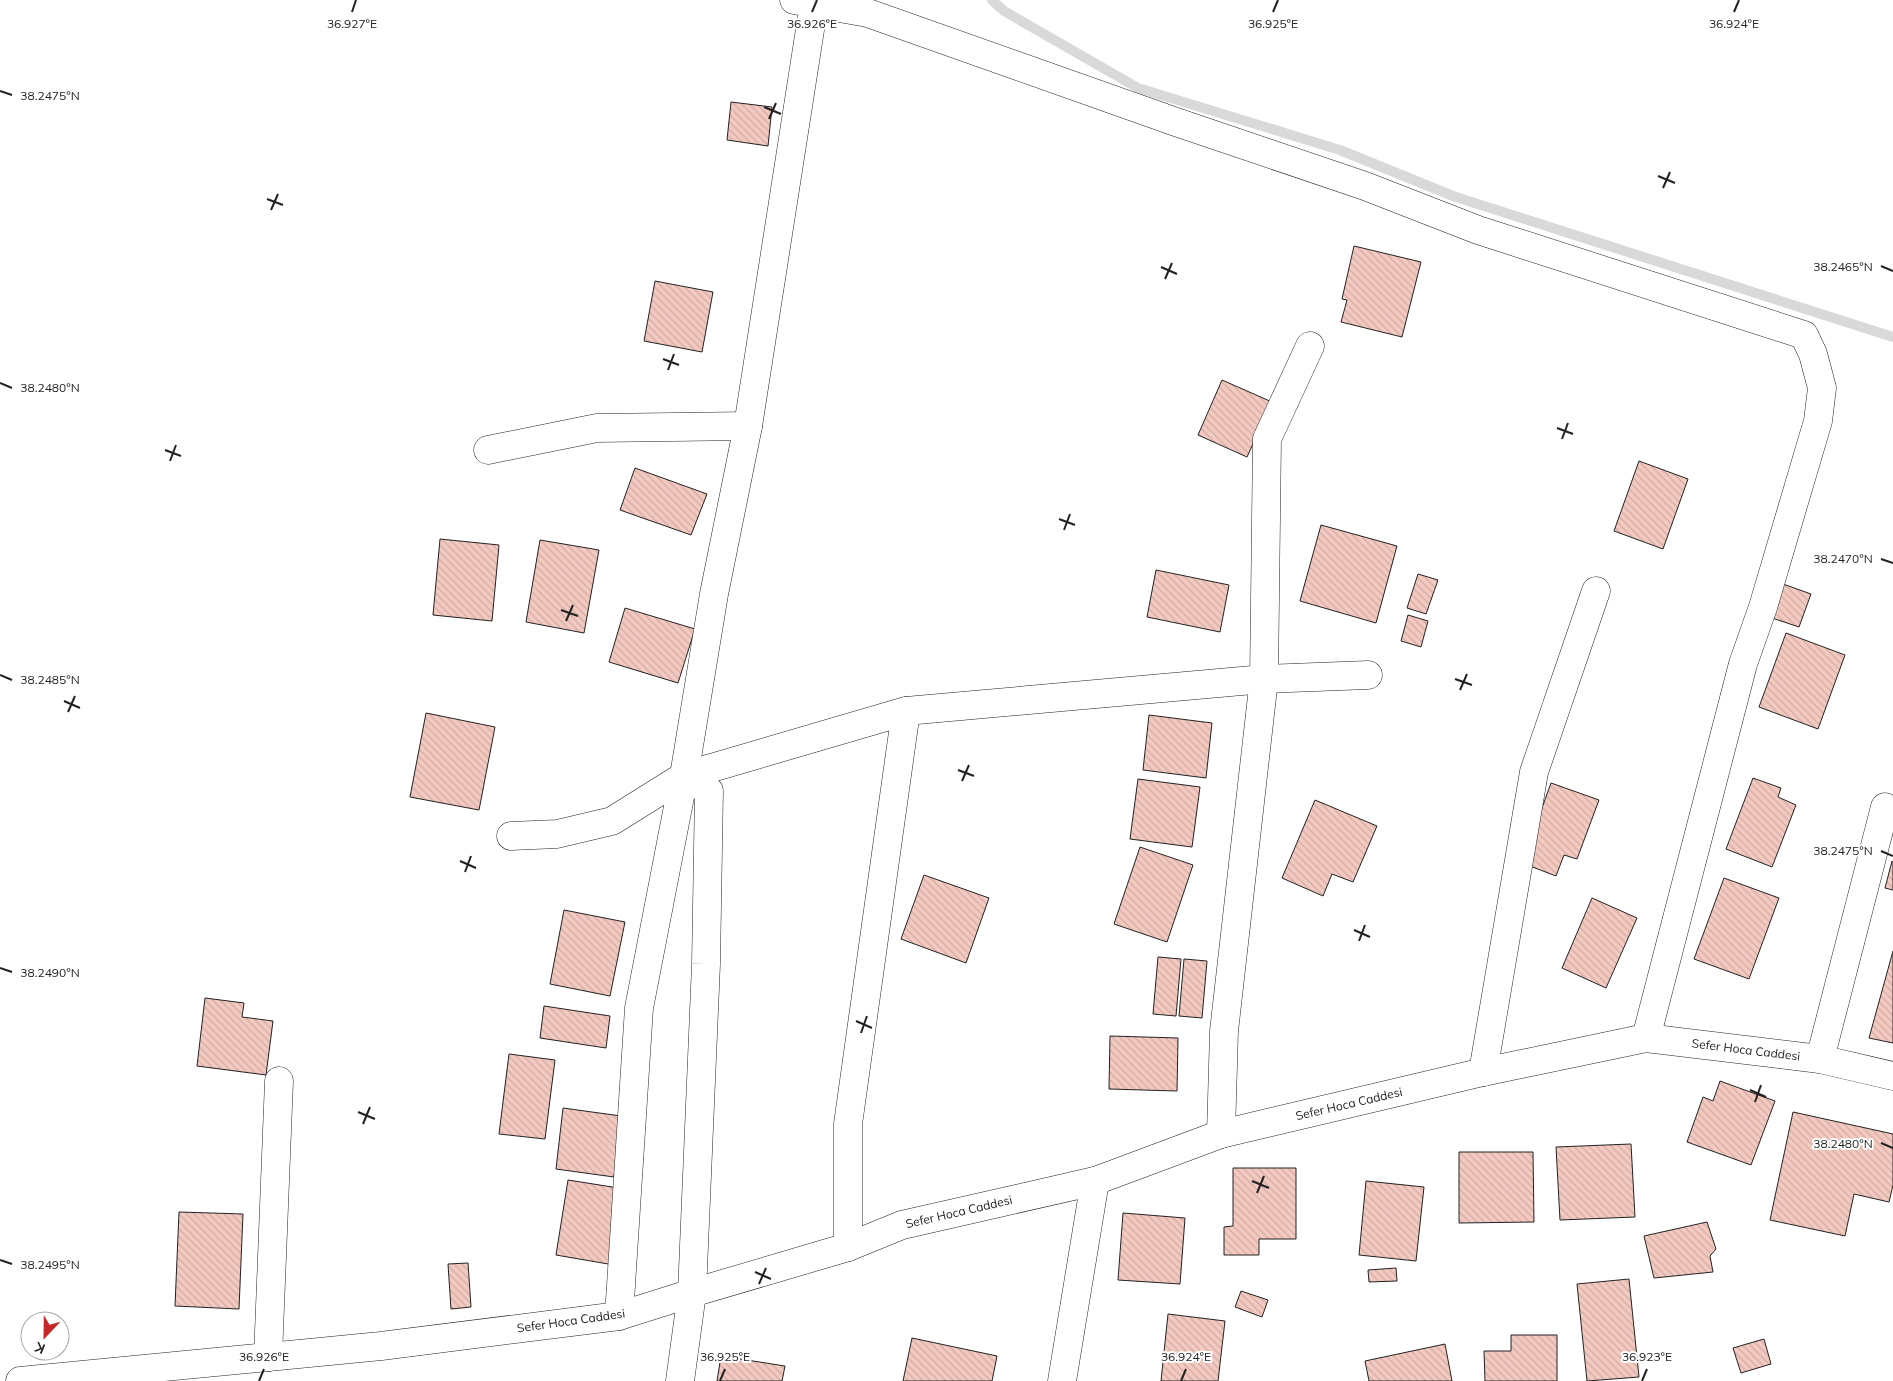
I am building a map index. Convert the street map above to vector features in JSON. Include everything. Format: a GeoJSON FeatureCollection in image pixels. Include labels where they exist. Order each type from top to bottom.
{"type":"FeatureCollection","features":[{"type":"Feature","properties":{"kind":"street"},"geometry":{"type":"LineString","coordinates":[[619,1316],[639,1008],[684,776],[714,594],[748,426],[804,2],[868,13],[1176,122],[1365,186],[1478,230],[1804,335],[1813,354],[1822,388],[1818,421],[1763,607],[1743,664],[1646,1038]]}},
{"type":"Feature","properties":{"kind":"street"},"geometry":{"type":"LineString","coordinates":[[1221,1134],[1224,1031],[1264,679],[1268,439],[1310,346]]}},
{"type":"Feature","properties":{"kind":"street"},"geometry":{"type":"LineString","coordinates":[[488,450],[597,428],[748,426]]}},
{"type":"Feature","properties":{"kind":"street"},"geometry":{"type":"LineString","coordinates":[[1483,1072],[1534,772],[1596,591]]}},
{"type":"Feature","properties":{"kind":"street"},"geometry":{"type":"LineString","coordinates":[[511,836],[557,834],[612,821],[684,776],[906,711],[1264,679],[1368,675]]}},
{"type":"Feature","properties":{"kind":"street"},"geometry":{"type":"LineString","coordinates":[[848,1247],[848,1124],[906,711]]}},
{"type":"Feature","properties":{"kind":"street"},"geometry":{"type":"LineString","coordinates":[[680,1381],[692,1293],[706,964],[709,791],[684,776]]}},
{"type":"Feature","properties":{"kind":"street"},"geometry":{"type":"LineString","coordinates":[[1820,1060],[1885,807]]}},
{"type":"Feature","properties":{"kind":"street","name":"Sefer Hoca Caddesi"},"geometry":{"type":"LineString","coordinates":[[20,1381],[381,1346],[619,1316],[848,1247],[902,1224],[1095,1181],[1221,1134],[1483,1072],[1646,1038],[1820,1060],[1893,1076]]}},
{"type":"Feature","properties":{"kind":"street"},"geometry":{"type":"LineString","coordinates":[[268,1358],[279,1081]]}},
{"type":"Feature","properties":{"kind":"street"},"geometry":{"type":"LineString","coordinates":[[1062,1381],[1095,1181]]}},
{"type":"Feature","properties":{"kind":"building"},"geometry":{"type":"Polygon","coordinates":[[[731,102],[772,107],[768,146],[727,140],[731,102]]]}},
{"type":"Feature","properties":{"kind":"building"},"geometry":{"type":"Polygon","coordinates":[[[1354,246],[1421,262],[1402,337],[1341,322],[1347,300],[1342,299],[1354,246]]]}},
{"type":"Feature","properties":{"kind":"building"},"geometry":{"type":"Polygon","coordinates":[[[655,281],[713,292],[702,352],[644,341],[655,281]]]}},
{"type":"Feature","properties":{"kind":"building"},"geometry":{"type":"Polygon","coordinates":[[[1222,380],[1272,402],[1247,457],[1198,435],[1222,380]]]}},
{"type":"Feature","properties":{"kind":"building"},"geometry":{"type":"Polygon","coordinates":[[[1639,461],[1688,479],[1663,549],[1614,531],[1639,461]]]}},
{"type":"Feature","properties":{"kind":"building"},"geometry":{"type":"Polygon","coordinates":[[[635,468],[707,494],[691,535],[620,510],[635,468]]]}},
{"type":"Feature","properties":{"kind":"building"},"geometry":{"type":"Polygon","coordinates":[[[1321,525],[1397,546],[1376,623],[1300,601],[1321,525]]]}},
{"type":"Feature","properties":{"kind":"building"},"geometry":{"type":"Polygon","coordinates":[[[440,539],[499,545],[492,621],[433,615],[440,539]]]}},
{"type":"Feature","properties":{"kind":"building"},"geometry":{"type":"Polygon","coordinates":[[[540,540],[599,550],[584,633],[526,622],[540,540]]]}},
{"type":"Feature","properties":{"kind":"building"},"geometry":{"type":"Polygon","coordinates":[[[1156,570],[1229,585],[1220,632],[1147,617],[1156,570]]]}},
{"type":"Feature","properties":{"kind":"building"},"geometry":{"type":"Polygon","coordinates":[[[1418,574],[1438,580],[1426,614],[1407,608],[1418,574]]]}},
{"type":"Feature","properties":{"kind":"building"},"geometry":{"type":"Polygon","coordinates":[[[1783,584],[1811,594],[1799,627],[1772,618],[1783,584]]]}},
{"type":"Feature","properties":{"kind":"building"},"geometry":{"type":"Polygon","coordinates":[[[625,608],[695,629],[678,683],[609,662],[625,608]]]}},
{"type":"Feature","properties":{"kind":"building"},"geometry":{"type":"Polygon","coordinates":[[[1408,615],[1428,621],[1421,647],[1401,641],[1408,615]]]}},
{"type":"Feature","properties":{"kind":"building"},"geometry":{"type":"Polygon","coordinates":[[[1786,633],[1845,655],[1818,729],[1759,707],[1786,633]]]}},
{"type":"Feature","properties":{"kind":"building"},"geometry":{"type":"Polygon","coordinates":[[[426,713],[495,727],[479,810],[410,797],[426,713]]]}},
{"type":"Feature","properties":{"kind":"building"},"geometry":{"type":"Polygon","coordinates":[[[1149,715],[1212,723],[1206,778],[1143,770],[1149,715]]]}},
{"type":"Feature","properties":{"kind":"building"},"geometry":{"type":"Polygon","coordinates":[[[1753,778],[1781,788],[1778,797],[1796,805],[1772,867],[1726,849],[1753,778]]]}},
{"type":"Feature","properties":{"kind":"building"},"geometry":{"type":"Polygon","coordinates":[[[1138,779],[1200,787],[1192,847],[1130,839],[1138,779]]]}},
{"type":"Feature","properties":{"kind":"building"},"geometry":{"type":"Polygon","coordinates":[[[1551,783],[1599,800],[1577,859],[1564,855],[1556,876],[1522,863],[1551,783]]]}},
{"type":"Feature","properties":{"kind":"building"},"geometry":{"type":"Polygon","coordinates":[[[1315,800],[1377,826],[1353,882],[1332,874],[1323,896],[1282,878],[1315,800]]]}},
{"type":"Feature","properties":{"kind":"building"},"geometry":{"type":"Polygon","coordinates":[[[1140,847],[1193,865],[1167,942],[1114,924],[1140,847]]]}},
{"type":"Feature","properties":{"kind":"building"},"geometry":{"type":"Polygon","coordinates":[[[1893,862],[1893,890],[1885,888],[1893,862]]]}},
{"type":"Feature","properties":{"kind":"building"},"geometry":{"type":"Polygon","coordinates":[[[924,875],[989,898],[966,963],[901,939],[924,875]]]}},
{"type":"Feature","properties":{"kind":"building"},"geometry":{"type":"Polygon","coordinates":[[[1724,878],[1779,898],[1749,979],[1694,959],[1724,878]]]}},
{"type":"Feature","properties":{"kind":"building"},"geometry":{"type":"Polygon","coordinates":[[[1592,898],[1637,918],[1606,988],[1562,968],[1592,898]]]}},
{"type":"Feature","properties":{"kind":"building"},"geometry":{"type":"Polygon","coordinates":[[[564,910],[625,922],[610,996],[550,984],[564,910]]]}},
{"type":"Feature","properties":{"kind":"building"},"geometry":{"type":"Polygon","coordinates":[[[1893,951],[1893,1043],[1869,1038],[1893,951]]]}},
{"type":"Feature","properties":{"kind":"building"},"geometry":{"type":"Polygon","coordinates":[[[1158,957],[1181,959],[1176,1016],[1153,1014],[1158,957]]]}},
{"type":"Feature","properties":{"kind":"building"},"geometry":{"type":"Polygon","coordinates":[[[1184,959],[1207,961],[1202,1018],[1179,1016],[1184,959]]]}},
{"type":"Feature","properties":{"kind":"building"},"geometry":{"type":"Polygon","coordinates":[[[205,998],[244,1003],[242,1017],[273,1021],[266,1075],[197,1066],[205,998]]]}},
{"type":"Feature","properties":{"kind":"building"},"geometry":{"type":"Polygon","coordinates":[[[544,1006],[610,1016],[606,1048],[540,1038],[544,1006]]]}},
{"type":"Feature","properties":{"kind":"building"},"geometry":{"type":"Polygon","coordinates":[[[1110,1036],[1178,1038],[1177,1091],[1109,1089],[1110,1036]]]}},
{"type":"Feature","properties":{"kind":"building"},"geometry":{"type":"Polygon","coordinates":[[[509,1054],[555,1060],[545,1139],[499,1134],[509,1054]]]}},
{"type":"Feature","properties":{"kind":"building"},"geometry":{"type":"Polygon","coordinates":[[[1720,1081],[1775,1101],[1751,1165],[1687,1142],[1703,1097],[1713,1101],[1720,1081]]]}},
{"type":"Feature","properties":{"kind":"building"},"geometry":{"type":"Polygon","coordinates":[[[563,1108],[621,1116],[614,1177],[556,1169],[563,1108]]]}},
{"type":"Feature","properties":{"kind":"building"},"geometry":{"type":"Polygon","coordinates":[[[1793,1112],[1893,1134],[1893,1185],[1889,1202],[1854,1194],[1845,1236],[1770,1220],[1793,1112]]]}},
{"type":"Feature","properties":{"kind":"building"},"geometry":{"type":"Polygon","coordinates":[[[1631,1144],[1635,1217],[1560,1220],[1556,1147],[1631,1144]]]}},
{"type":"Feature","properties":{"kind":"building"},"geometry":{"type":"Polygon","coordinates":[[[1459,1152],[1533,1152],[1534,1222],[1459,1223],[1459,1152]]]}},
{"type":"Feature","properties":{"kind":"building"},"geometry":{"type":"Polygon","coordinates":[[[1233,1168],[1296,1168],[1296,1239],[1259,1239],[1259,1255],[1224,1255],[1224,1227],[1233,1226],[1233,1168]]]}},
{"type":"Feature","properties":{"kind":"building"},"geometry":{"type":"Polygon","coordinates":[[[568,1180],[625,1189],[614,1265],[556,1255],[568,1180]]]}},
{"type":"Feature","properties":{"kind":"building"},"geometry":{"type":"Polygon","coordinates":[[[1366,1181],[1424,1187],[1416,1261],[1359,1255],[1366,1181]]]}},
{"type":"Feature","properties":{"kind":"building"},"geometry":{"type":"Polygon","coordinates":[[[179,1212],[243,1214],[239,1309],[175,1306],[179,1212]]]}},
{"type":"Feature","properties":{"kind":"building"},"geometry":{"type":"Polygon","coordinates":[[[1123,1213],[1185,1218],[1180,1284],[1118,1280],[1123,1213]]]}},
{"type":"Feature","properties":{"kind":"building"},"geometry":{"type":"Polygon","coordinates":[[[1707,1222],[1716,1249],[1710,1256],[1713,1272],[1654,1278],[1644,1236],[1707,1222]]]}},
{"type":"Feature","properties":{"kind":"building"},"geometry":{"type":"Polygon","coordinates":[[[468,1263],[471,1307],[451,1309],[448,1264],[468,1263]]]}},
{"type":"Feature","properties":{"kind":"building"},"geometry":{"type":"Polygon","coordinates":[[[1396,1268],[1397,1281],[1369,1282],[1368,1270],[1396,1268]]]}},
{"type":"Feature","properties":{"kind":"building"},"geometry":{"type":"Polygon","coordinates":[[[1629,1279],[1639,1377],[1587,1381],[1577,1284],[1629,1279]]]}},
{"type":"Feature","properties":{"kind":"building"},"geometry":{"type":"Polygon","coordinates":[[[1241,1291],[1268,1300],[1262,1317],[1235,1307],[1241,1291]]]}},
{"type":"Feature","properties":{"kind":"building"},"geometry":{"type":"Polygon","coordinates":[[[1168,1314],[1225,1321],[1218,1381],[1161,1381],[1168,1314]]]}},
{"type":"Feature","properties":{"kind":"building"},"geometry":{"type":"Polygon","coordinates":[[[1511,1335],[1557,1335],[1557,1381],[1485,1381],[1484,1351],[1511,1351],[1511,1335]]]}},
{"type":"Feature","properties":{"kind":"building"},"geometry":{"type":"Polygon","coordinates":[[[912,1338],[997,1356],[992,1381],[903,1381],[912,1338]]]}},
{"type":"Feature","properties":{"kind":"building"},"geometry":{"type":"Polygon","coordinates":[[[1764,1339],[1771,1364],[1741,1373],[1733,1348],[1764,1339]]]}},
{"type":"Feature","properties":{"kind":"building"},"geometry":{"type":"Polygon","coordinates":[[[1445,1344],[1452,1381],[1369,1381],[1365,1361],[1445,1344]]]}},
{"type":"Feature","properties":{"kind":"building"},"geometry":{"type":"Polygon","coordinates":[[[721,1356],[785,1366],[782,1381],[717,1381],[721,1356]]]}},
{"type":"Feature","properties":{"kind":"waterway"},"geometry":{"type":"LineString","coordinates":[[992,0],[1004,11],[1138,88],[1340,150],[1453,196],[1893,337]]}}]}
